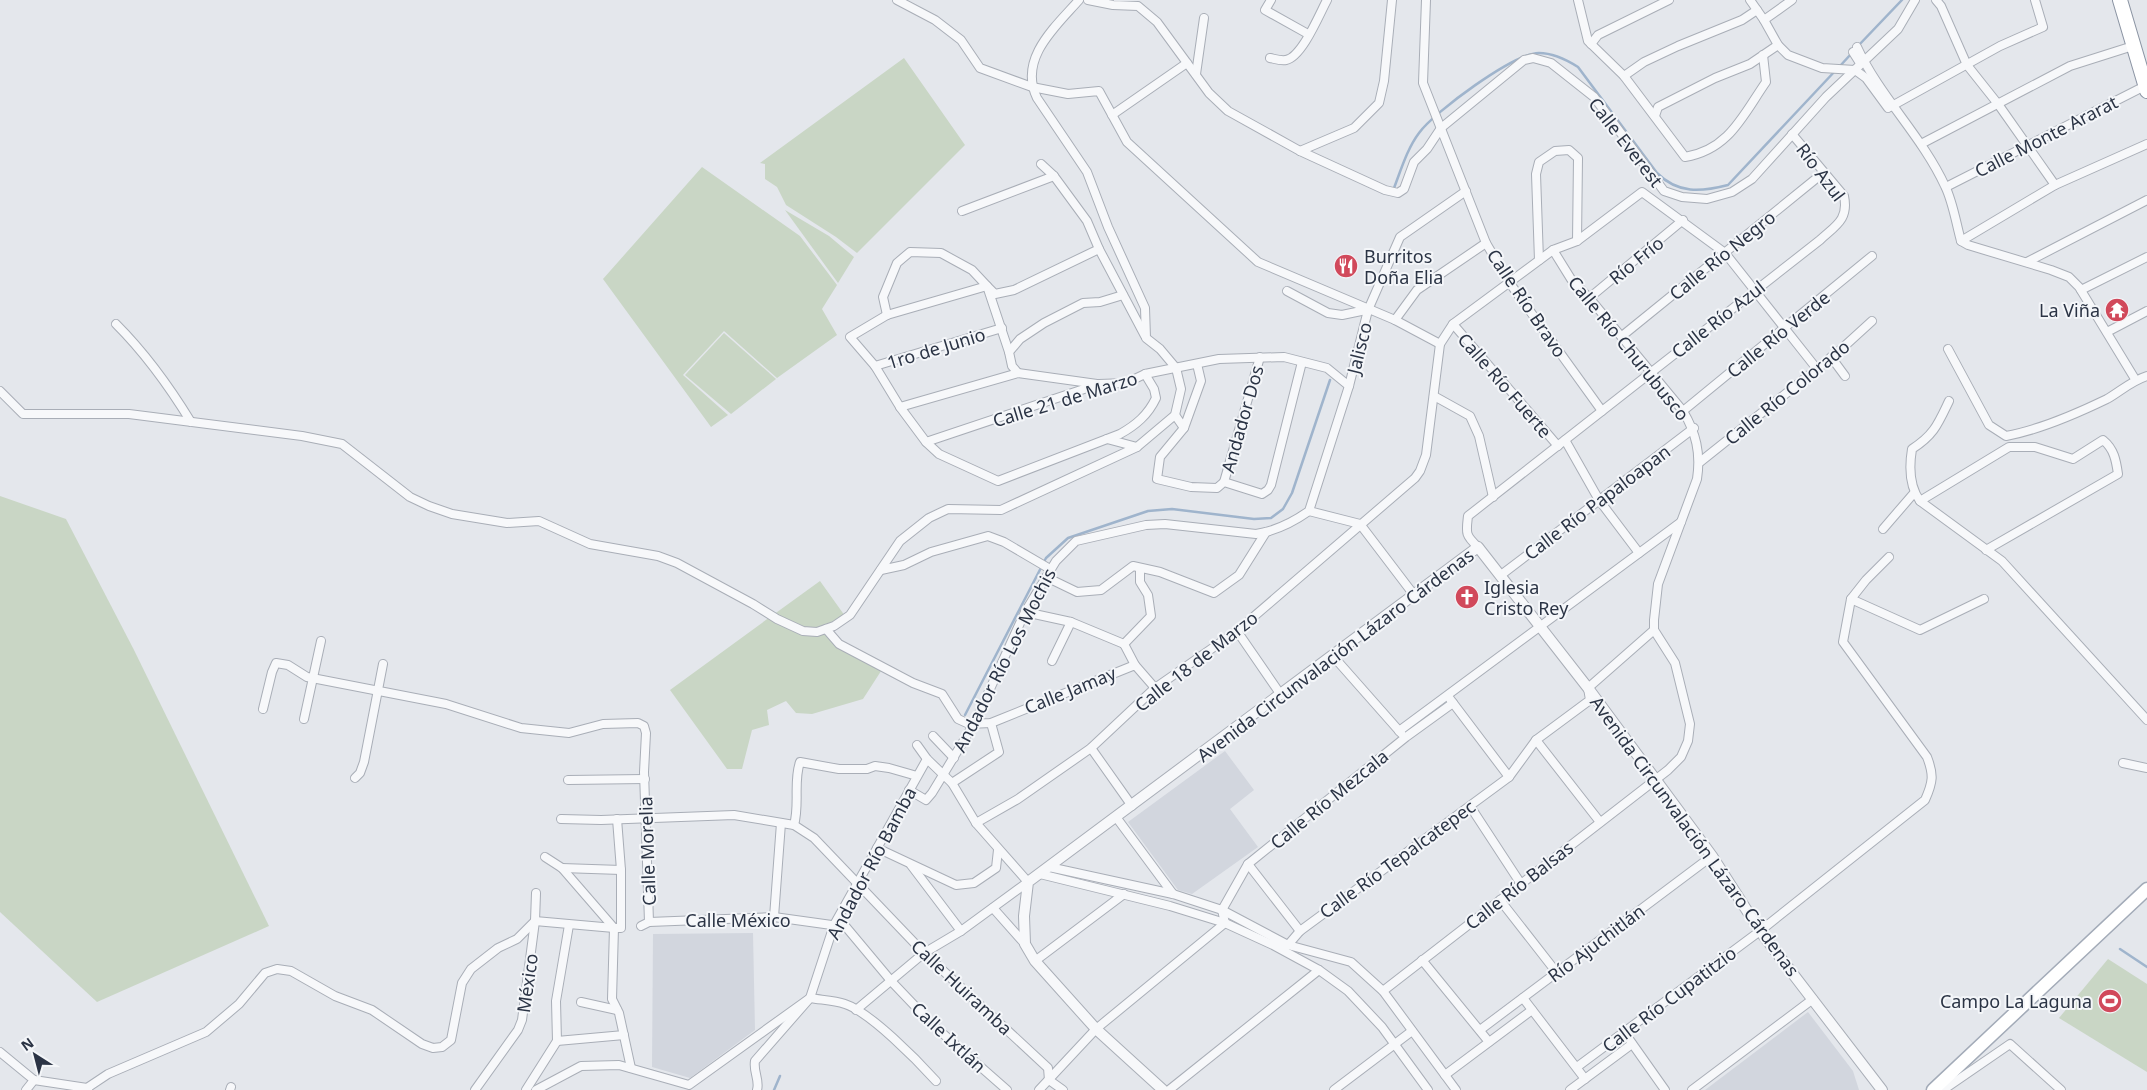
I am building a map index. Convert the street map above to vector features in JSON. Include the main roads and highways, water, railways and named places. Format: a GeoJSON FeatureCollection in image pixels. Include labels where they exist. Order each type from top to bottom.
{"type":"FeatureCollection","features":[{"type":"Feature","properties":{"kind":"highway"},"geometry":{"type":"LineString","coordinates":[[2120,0],[2146,88]]}},
{"type":"Feature","properties":{"kind":"main road"},"geometry":{"type":"LineString","coordinates":[[1938,1089],[2147,889]]}},
{"type":"Feature","properties":{"kind":"waterway"},"geometry":{"type":"LineString","coordinates":[[1858,46],[1902,0]]}},
{"type":"Feature","properties":{"kind":"waterway"},"geometry":{"type":"LineString","coordinates":[[1394,188],[1411,146],[1427,124],[1475,85],[1527,56],[1539,53],[1549,54],[1565,59],[1578,67],[1657,173],[1673,185],[1690,190],[1728,185],[1836,70]]}},
{"type":"Feature","properties":{"kind":"waterway"},"geometry":{"type":"LineString","coordinates":[[1840,66],[1851,54]]}},
{"type":"Feature","properties":{"kind":"waterway"},"geometry":{"type":"LineString","coordinates":[[965,715],[1046,558],[1068,538],[1148,511],[1172,509],[1254,519],[1271,518],[1283,509],[1292,493],[1330,380]]}},
{"type":"Feature","properties":{"kind":"waterway"},"geometry":{"type":"LineString","coordinates":[[2120,949],[2147,967]]}},
{"type":"Feature","properties":{"kind":"waterway"},"geometry":{"type":"LineString","coordinates":[[774,1090],[780,1076]]}},
{"type":"Feature","properties":{"kind":"place","name":"Burritos Doña Elia"},"geometry":{"type":"Point","coordinates":[1346,266]}},
{"type":"Feature","properties":{"kind":"place","name":"La Viña"},"geometry":{"type":"Point","coordinates":[2117,310]}},
{"type":"Feature","properties":{"kind":"place","name":"Iglesia Cristo Rey"},"geometry":{"type":"Point","coordinates":[1467,597]}},
{"type":"Feature","properties":{"kind":"place","name":"Campo La Laguna"},"geometry":{"type":"Point","coordinates":[2110,1001]}}]}
